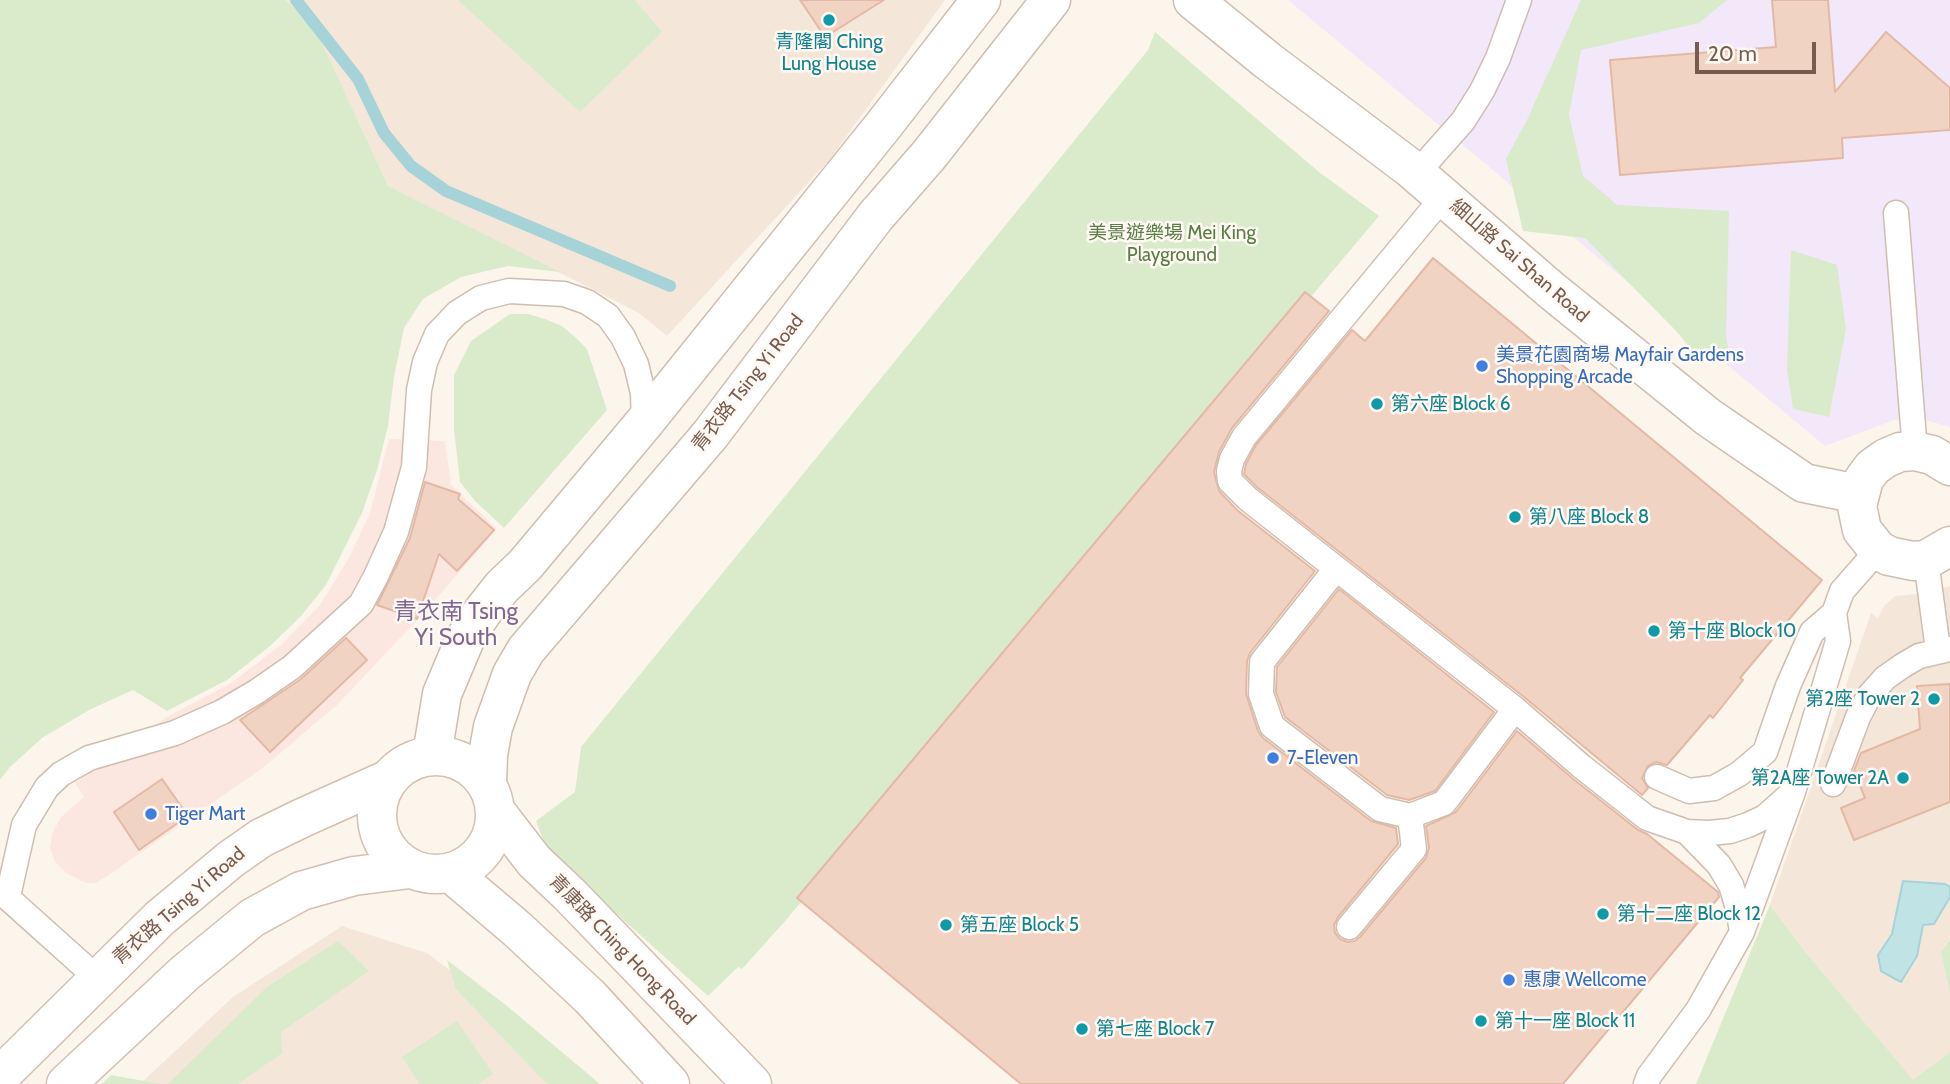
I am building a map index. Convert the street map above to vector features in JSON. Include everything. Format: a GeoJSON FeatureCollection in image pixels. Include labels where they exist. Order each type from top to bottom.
{"type":"FeatureCollection","features":[{"type":"Feature","properties":{"kind":"street"},"geometry":{"type":"LineString","coordinates":[[432,755],[442,694],[466,637],[502,587],[525,565],[644,423],[981,0]]}},
{"type":"Feature","properties":{"kind":"street","name":"青衣路 Tsing Yi Road"},"geometry":{"type":"LineString","coordinates":[[492,798],[488,755],[493,727],[512,674],[526,650],[710,435],[875,217],[929,155],[1051,0]]}},
{"type":"Feature","properties":{"kind":"street","name":"細山路 Sai Shan Road"},"geometry":{"type":"LineString","coordinates":[[1193,0],[1268,61],[1431,185],[1551,290],[1708,417],[1804,483],[1858,494]]}},
{"type":"Feature","properties":{"kind":"street"},"geometry":{"type":"LineString","coordinates":[[1938,553],[1901,560],[1878,550],[1862,530],[1857,506],[1858,494],[1864,479],[1886,457],[1915,452],[1932,455],[1950,467]]}},
{"type":"Feature","properties":{"kind":"street"},"geometry":{"type":"LineString","coordinates":[[66,1084],[185,973],[252,918],[301,891],[354,876],[410,869],[430,874],[450,873],[466,867],[479,857],[489,844],[495,828],[492,798],[473,768],[463,762],[432,755],[403,765],[389,779],[377,805],[379,832],[395,858],[410,869]]}},
{"type":"Feature","properties":{"kind":"street","name":"青衣路 Tsing Yi Road"},"geometry":{"type":"LineString","coordinates":[[0,1076],[160,918],[231,859],[261,838],[389,779]]}},
{"type":"Feature","properties":{"kind":"street","name":"青康路 Ching Hong Road"},"geometry":{"type":"LineString","coordinates":[[492,798],[534,861],[752,1084]]}},
{"type":"Feature","properties":{"kind":"street"},"geometry":{"type":"LineString","coordinates":[[450,873],[517,929],[590,997],[670,1084]]}},
{"type":"Feature","properties":{"kind":"lane"},"geometry":{"type":"LineString","coordinates":[[1519,0],[1498,58],[1431,185],[1254,424],[1232,459],[1230,481],[1238,491],[1515,709],[1647,818],[1688,832],[1709,834],[1748,825],[1780,806],[1793,792]]}},
{"type":"Feature","properties":{"kind":"lane"},"geometry":{"type":"LineString","coordinates":[[1896,213],[1915,452]]}},
{"type":"Feature","properties":{"kind":"lane"},"geometry":{"type":"LineString","coordinates":[[97,978],[4,894],[24,825],[34,805],[61,774],[89,758],[175,733],[222,712],[256,692],[292,667],[361,604],[396,532],[414,467],[419,390],[425,362],[437,334],[457,313],[481,298],[509,291],[564,294],[587,302],[608,316],[623,337],[636,364],[643,393],[644,423]]}},
{"type":"Feature","properties":{"kind":"lane"},"geometry":{"type":"LineString","coordinates":[[1646,1084],[1648,1076],[1698,1010],[1742,932],[1793,792],[1838,641],[1834,613],[1842,591],[1878,550]]}},
{"type":"Feature","properties":{"kind":"lane"},"geometry":{"type":"LineString","coordinates":[[1833,784],[1858,717],[1869,696],[1885,678],[1902,666],[1919,656],[1944,649],[1938,553]]}},
{"type":"Feature","properties":{"kind":"lane"},"geometry":{"type":"LineString","coordinates":[[1336,569],[1262,662],[1261,694],[1272,726],[1380,809],[1410,816],[1444,803],[1515,709]]}},
{"type":"Feature","properties":{"kind":"lane"},"geometry":{"type":"LineString","coordinates":[[1657,777],[1689,791],[1714,788],[1739,774],[1765,752],[1788,686],[1812,632],[1834,613]]}},
{"type":"Feature","properties":{"kind":"lane"},"geometry":{"type":"LineString","coordinates":[[1349,927],[1414,849],[1410,816]]}},
{"type":"Feature","properties":{"kind":"lane"},"geometry":{"type":"LineString","coordinates":[[1688,832],[1719,865],[1731,885],[1742,932]]}},
{"type":"Feature","properties":{"kind":"shaded area"},"geometry":{"type":"Polygon","coordinates":[[[285,0],[945,0],[830,159],[667,336],[639,313],[388,186],[314,25],[285,0]]]}},
{"type":"Feature","properties":{"kind":"shaded area"},"geometry":{"type":"Polygon","coordinates":[[[1288,0],[1950,0],[1950,427],[1918,418],[1894,420],[1825,446],[1288,0]]]}},
{"type":"Feature","properties":{"kind":"shaded area"},"geometry":{"type":"Polygon","coordinates":[[[389,439],[445,441],[451,485],[497,529],[420,617],[338,704],[264,767],[96,883],[86,883],[66,873],[55,862],[50,848],[52,834],[61,817],[84,797],[75,783],[167,717],[231,683],[281,645],[319,606],[349,558],[370,513],[389,439]]]}},
{"type":"Feature","properties":{"kind":"shaded area"},"geometry":{"type":"Polygon","coordinates":[[[1950,586],[1950,938],[1941,952],[1950,995],[1950,1052],[1913,1081],[1807,954],[1770,905],[1871,613],[1878,618],[1884,606],[1895,596],[1918,594],[1950,586]]]}},
{"type":"Feature","properties":{"kind":"shaded area"},"geometry":{"type":"Polygon","coordinates":[[[342,926],[427,953],[500,1008],[586,1084],[140,1084],[233,997],[342,926]]]}},
{"type":"Feature","properties":{"kind":"green space"},"geometry":{"type":"Polygon","coordinates":[[[0,0],[285,0],[314,25],[388,186],[560,272],[508,266],[461,277],[423,299],[404,328],[388,426],[362,513],[326,585],[301,616],[270,646],[227,680],[167,711],[133,690],[89,710],[42,738],[10,767],[0,780],[0,0]]]}},
{"type":"Feature","properties":{"kind":"green space"},"geometry":{"type":"Polygon","coordinates":[[[458,0],[635,0],[662,32],[580,112],[458,0]]]}},
{"type":"Feature","properties":{"kind":"green space"},"geometry":{"type":"Polygon","coordinates":[[[1581,0],[1727,0],[1699,23],[1581,50],[1569,115],[1583,176],[1617,205],[1729,211],[1726,336],[1730,359],[1699,360],[1679,334],[1585,238],[1523,231],[1506,159],[1527,120],[1581,0]]]}},
{"type":"Feature","properties":{"kind":"green space","name":"美景遊樂場 Mei King Playground"},"geometry":{"type":"Polygon","coordinates":[[[1155,32],[1319,172],[1379,216],[786,920],[742,969],[738,967],[708,996],[547,851],[536,821],[575,792],[581,747],[1148,50],[1155,32]]]}},
{"type":"Feature","properties":{"kind":"green space"},"geometry":{"type":"Polygon","coordinates":[[[1791,250],[1837,265],[1846,329],[1829,417],[1793,409],[1787,369],[1791,250]]]}},
{"type":"Feature","properties":{"kind":"green space"},"geometry":{"type":"Polygon","coordinates":[[[510,314],[528,314],[545,319],[562,326],[575,337],[587,349],[607,410],[504,528],[475,501],[460,482],[454,429],[454,375],[471,341],[510,314]]]}},
{"type":"Feature","properties":{"kind":"green space"},"geometry":{"type":"Polygon","coordinates":[[[1770,905],[1807,954],[1913,1080],[1950,1052],[1950,1084],[1696,1084],[1770,905]]]}},
{"type":"Feature","properties":{"kind":"green space"},"geometry":{"type":"Polygon","coordinates":[[[1950,939],[1950,995],[1941,952],[1950,939]]]}},
{"type":"Feature","properties":{"kind":"green space"},"geometry":{"type":"Polygon","coordinates":[[[338,941],[369,971],[281,1032],[282,1053],[238,1084],[168,1084],[267,987],[338,941]]]}},
{"type":"Feature","properties":{"kind":"green space"},"geometry":{"type":"Polygon","coordinates":[[[447,960],[600,1084],[547,1084],[456,989],[447,960]]]}},
{"type":"Feature","properties":{"kind":"green space"},"geometry":{"type":"Polygon","coordinates":[[[457,1021],[493,1074],[478,1084],[420,1084],[402,1057],[457,1021]]]}},
{"type":"Feature","properties":{"kind":"green space"},"geometry":{"type":"Polygon","coordinates":[[[111,1075],[161,1084],[102,1084],[111,1075]]]}},
{"type":"Feature","properties":{"kind":"water"},"geometry":{"type":"Polygon","coordinates":[[[1903,881],[1945,884],[1950,887],[1950,897],[1934,924],[1923,925],[1917,956],[1901,982],[1881,971],[1878,955],[1892,934],[1903,881]]]}},
{"type":"Feature","properties":{"kind":"building","name":"青隆閣 Ching Lung House"},"geometry":{"type":"Polygon","coordinates":[[[800,0],[884,0],[825,37],[800,0]]]}},
{"type":"Feature","properties":{"kind":"building"},"geometry":{"type":"Polygon","coordinates":[[[1772,0],[1828,0],[1835,92],[1886,32],[1950,88],[1950,130],[1842,138],[1843,158],[1620,175],[1610,60],[1776,47],[1772,0]]]}},
{"type":"Feature","properties":{"kind":"building"},"geometry":{"type":"Polygon","coordinates":[[[1433,258],[1822,580],[1740,678],[1743,680],[1713,718],[1710,715],[1667,765],[1656,762],[1648,766],[1642,778],[1648,788],[1642,795],[1524,697],[1258,488],[1244,474],[1256,445],[1352,330],[1365,341],[1433,258]]]}},
{"type":"Feature","properties":{"kind":"building"},"geometry":{"type":"Polygon","coordinates":[[[1305,292],[1329,311],[1232,428],[1219,452],[1214,472],[1219,491],[1237,510],[1315,571],[1250,653],[1247,661],[1246,694],[1258,731],[1263,738],[1371,821],[1396,828],[1398,844],[1338,917],[1334,925],[1335,933],[1347,942],[1360,937],[1426,858],[1429,848],[1426,826],[1456,812],[1517,731],[1572,778],[1718,892],[1719,897],[1563,1084],[1021,1084],[797,898],[1305,292]]]}},
{"type":"Feature","properties":{"kind":"building"},"geometry":{"type":"Polygon","coordinates":[[[425,482],[460,494],[458,499],[494,530],[457,571],[439,554],[417,619],[377,605],[410,538],[425,482]]]}},
{"type":"Feature","properties":{"kind":"building"},"geometry":{"type":"Polygon","coordinates":[[[1339,589],[1494,712],[1435,791],[1409,800],[1387,795],[1285,717],[1276,692],[1277,667],[1339,589]]]}},
{"type":"Feature","properties":{"kind":"building"},"geometry":{"type":"Polygon","coordinates":[[[346,638],[367,660],[270,752],[240,720],[301,679],[346,638]]]}},
{"type":"Feature","properties":{"kind":"building","name":"第2A座 Tower 2A"},"geometry":{"type":"Polygon","coordinates":[[[1950,684],[1950,802],[1854,840],[1841,808],[1865,798],[1854,771],[1861,753],[1920,729],[1917,686],[1950,684]]]}},
{"type":"Feature","properties":{"kind":"building","name":"Tiger Mart"},"geometry":{"type":"Polygon","coordinates":[[[162,779],[188,816],[139,850],[114,812],[162,779]]]}},
{"type":"Feature","properties":{"kind":"waterway"},"geometry":{"type":"LineString","coordinates":[[296,0],[358,79],[384,133],[411,166],[446,191],[670,286]]}},
{"type":"Feature","properties":{"kind":"place","name":"青隆閣 Ching Lung House"},"geometry":{"type":"Point","coordinates":[829,20]}},
{"type":"Feature","properties":{"kind":"place","name":"美景花園商場 Mayfair Gardens Shopping Arcade"},"geometry":{"type":"Point","coordinates":[1482,366]}},
{"type":"Feature","properties":{"kind":"place","name":"第六座 Block 6"},"geometry":{"type":"Point","coordinates":[1377,404]}},
{"type":"Feature","properties":{"kind":"place","name":"第八座 Block 8"},"geometry":{"type":"Point","coordinates":[1515,517]}},
{"type":"Feature","properties":{"kind":"place","name":"第十座 Block 10"},"geometry":{"type":"Point","coordinates":[1654,631]}},
{"type":"Feature","properties":{"kind":"place","name":"第2座 Tower 2"},"geometry":{"type":"Point","coordinates":[1934,699]}},
{"type":"Feature","properties":{"kind":"place","name":"7-Eleven"},"geometry":{"type":"Point","coordinates":[1273,758]}},
{"type":"Feature","properties":{"kind":"place","name":"第2A座 Tower 2A"},"geometry":{"type":"Point","coordinates":[1903,778]}},
{"type":"Feature","properties":{"kind":"place","name":"Tiger Mart"},"geometry":{"type":"Point","coordinates":[151,814]}},
{"type":"Feature","properties":{"kind":"place","name":"第十二座 Block 12"},"geometry":{"type":"Point","coordinates":[1603,914]}},
{"type":"Feature","properties":{"kind":"place","name":"第五座 Block 5"},"geometry":{"type":"Point","coordinates":[946,925]}},
{"type":"Feature","properties":{"kind":"place","name":"惠康 Wellcome"},"geometry":{"type":"Point","coordinates":[1509,980]}},
{"type":"Feature","properties":{"kind":"place","name":"第十一座 Block 11"},"geometry":{"type":"Point","coordinates":[1481,1021]}},
{"type":"Feature","properties":{"kind":"place","name":"第七座 Block 7"},"geometry":{"type":"Point","coordinates":[1082,1029]}},
{"type":"Feature","properties":{"kind":"district","name":"青衣南 Tsing Yi South"},"geometry":{"type":"Point","coordinates":[456,625]}}]}
